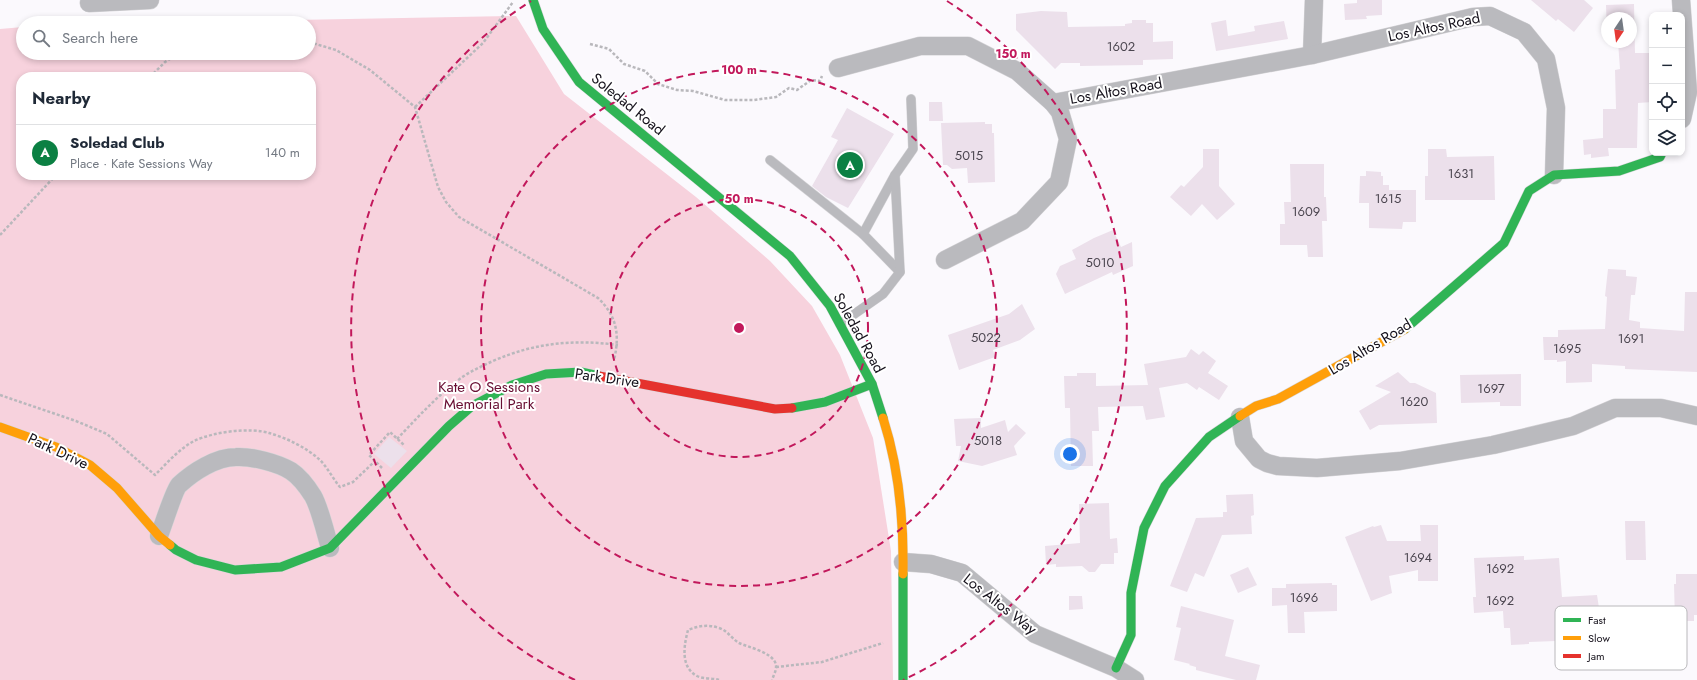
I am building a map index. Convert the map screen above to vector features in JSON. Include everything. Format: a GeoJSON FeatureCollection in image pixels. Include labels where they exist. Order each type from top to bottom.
{"type":"FeatureCollection","features":[{"type":"Feature","properties":{"kind":"street"},"geometry":{"type":"LineString","coordinates":[[89,4],[150,0]]}},
{"type":"Feature","properties":{"kind":"street","name":"Soledad Road"},"geometry":{"type":"LineString","coordinates":[[533,0],[544,29],[579,82],[790,256],[830,306],[840,324],[872,384],[889,436],[900,494],[903,562],[903,680]]}},
{"type":"Feature","properties":{"kind":"street"},"geometry":{"type":"LineString","coordinates":[[1312,55],[1314,0]]}},
{"type":"Feature","properties":{"kind":"street"},"geometry":{"type":"LineString","coordinates":[[1681,0],[1692,79],[1685,106]]}},
{"type":"Feature","properties":{"kind":"street","name":"Los Altos Road"},"geometry":{"type":"LineString","coordinates":[[1053,103],[1312,55],[1473,17],[1490,16],[1524,32],[1546,59],[1556,108],[1554,175],[1529,191],[1504,242],[1404,330],[1278,399],[1256,406],[1209,437],[1165,486],[1144,528],[1131,593],[1131,635],[1116,668]]}},
{"type":"Feature","properties":{"kind":"street"},"geometry":{"type":"LineString","coordinates":[[838,68],[920,46],[968,46],[1017,71],[1053,103],[1060,112],[1068,139],[1059,182],[1022,221],[945,260]]}},
{"type":"Feature","properties":{"kind":"street"},"geometry":{"type":"LineString","coordinates":[[1554,175],[1619,171],[1660,156]]}},
{"type":"Feature","properties":{"kind":"street","name":"Park Drive"},"geometry":{"type":"LineString","coordinates":[[0,426],[56,447],[90,465],[117,488],[159,536],[176,550],[196,560],[235,570],[281,568],[330,548],[449,426],[472,406],[512,385],[546,374],[581,372],[611,376],[775,409],[794,409],[815,406],[853,393],[872,384]]}},
{"type":"Feature","properties":{"kind":"street"},"geometry":{"type":"LineString","coordinates":[[1240,417],[1244,441],[1259,458],[1267,463],[1278,466],[1318,468],[1400,461],[1493,445],[1573,426],[1615,408],[1661,408],[1697,416]]}},
{"type":"Feature","properties":{"kind":"street"},"geometry":{"type":"LineString","coordinates":[[159,536],[178,486],[198,470],[217,461],[235,457],[255,459],[276,465],[291,471],[303,482],[314,497],[330,548]]}},
{"type":"Feature","properties":{"kind":"street","name":"Los Altos Way"},"geometry":{"type":"LineString","coordinates":[[903,562],[932,564],[962,573],[1035,634],[1116,668]]}},
{"type":"Feature","properties":{"kind":"street"},"geometry":{"type":"LineString","coordinates":[[1116,668],[1135,680]]}},
{"type":"Feature","properties":{"kind":"lane"},"geometry":{"type":"LineString","coordinates":[[863,234],[895,176],[913,149],[911,99]]}},
{"type":"Feature","properties":{"kind":"lane"},"geometry":{"type":"LineString","coordinates":[[770,160],[863,234],[900,272]]}},
{"type":"Feature","properties":{"kind":"lane"},"geometry":{"type":"LineString","coordinates":[[840,324],[883,294],[900,272],[895,176]]}},
{"type":"Feature","properties":{"kind":"path"},"geometry":{"type":"LineString","coordinates":[[416,107],[483,43],[515,0]]}},
{"type":"Feature","properties":{"kind":"path"},"geometry":{"type":"LineString","coordinates":[[316,44],[336,50],[370,70],[416,107],[438,187],[446,202],[459,217],[598,298],[608,308],[616,330],[618,345],[611,376]]}},
{"type":"Feature","properties":{"kind":"path"},"geometry":{"type":"LineString","coordinates":[[590,44],[609,49],[624,64],[645,71],[658,84],[677,90],[693,90],[725,100],[754,100],[776,97],[789,88],[797,90],[811,80],[820,81],[827,64],[838,68]]}},
{"type":"Feature","properties":{"kind":"path"},"geometry":{"type":"LineString","coordinates":[[155,72],[168,60]]}},
{"type":"Feature","properties":{"kind":"path"},"geometry":{"type":"LineString","coordinates":[[0,235],[51,180]]}},
{"type":"Feature","properties":{"kind":"path"},"geometry":{"type":"LineString","coordinates":[[0,395],[70,419],[107,434],[155,475],[169,460],[195,441],[226,431],[268,432],[306,449],[320,461],[340,487],[353,482],[375,461]]}},
{"type":"Feature","properties":{"kind":"path"},"geometry":{"type":"LineString","coordinates":[[396,480],[369,455],[390,432],[418,458]]}},
{"type":"Feature","properties":{"kind":"path"},"geometry":{"type":"LineString","coordinates":[[719,680],[698,676],[691,671],[685,662],[684,650],[688,630],[698,626],[720,628],[740,643],[752,647],[774,660],[776,667],[772,680]]}},
{"type":"Feature","properties":{"kind":"path"},"geometry":{"type":"LineString","coordinates":[[776,667],[822,662],[878,643],[902,641]]}},
{"type":"Feature","properties":{"kind":"green space","name":"Kate O Sessions Memorial Park"},"geometry":{"type":"Polygon","coordinates":[[[516,16],[564,94],[696,197],[770,261],[812,306],[840,355],[873,438],[891,551],[893,680],[0,680],[0,29],[16,28],[16,60],[316,60],[316,20],[516,16]]]}},
{"type":"Feature","properties":{"kind":"building"},"geometry":{"type":"Polygon","coordinates":[[[1357,0],[1382,0],[1382,15],[1366,16],[1367,19],[1345,20],[1344,4],[1357,3],[1357,0]]]}},
{"type":"Feature","properties":{"kind":"building"},"geometry":{"type":"Polygon","coordinates":[[[1531,0],[1584,0],[1593,8],[1574,32],[1558,19],[1556,21],[1531,0]]]}},
{"type":"Feature","properties":{"kind":"building"},"geometry":{"type":"Polygon","coordinates":[[[1634,4],[1634,12],[1606,12],[1606,5],[1634,4]]]}},
{"type":"Feature","properties":{"kind":"building"},"geometry":{"type":"Polygon","coordinates":[[[1041,11],[1067,12],[1068,27],[1125,26],[1125,24],[1132,23],[1132,20],[1146,20],[1146,23],[1153,23],[1153,42],[1173,41],[1173,59],[1143,60],[1143,65],[1080,66],[1080,63],[1061,63],[1055,69],[1016,30],[1016,14],[1041,11]]]}},
{"type":"Feature","properties":{"kind":"building"},"geometry":{"type":"Polygon","coordinates":[[[1226,20],[1228,36],[1255,31],[1254,26],[1284,21],[1288,39],[1216,51],[1211,23],[1226,20]]]}},
{"type":"Feature","properties":{"kind":"building"},"geometry":{"type":"Polygon","coordinates":[[[1618,48],[1635,48],[1635,53],[1649,53],[1649,102],[1638,103],[1637,148],[1608,148],[1609,156],[1591,158],[1591,154],[1584,155],[1583,140],[1603,138],[1603,109],[1616,109],[1615,70],[1620,69],[1618,48]]]}},
{"type":"Feature","properties":{"kind":"building"},"geometry":{"type":"Polygon","coordinates":[[[929,102],[942,102],[943,121],[929,121],[929,102]]]}},
{"type":"Feature","properties":{"kind":"building"},"geometry":{"type":"Polygon","coordinates":[[[847,108],[894,134],[848,208],[826,197],[812,186],[838,140],[831,137],[847,108]]]}},
{"type":"Feature","properties":{"kind":"building"},"geometry":{"type":"Polygon","coordinates":[[[985,122],[985,124],[992,124],[992,133],[994,133],[995,182],[968,183],[967,168],[952,169],[947,165],[943,165],[941,123],[985,122]]]}},
{"type":"Feature","properties":{"kind":"building"},"geometry":{"type":"Polygon","coordinates":[[[1203,149],[1219,149],[1219,186],[1235,204],[1217,220],[1202,204],[1191,216],[1170,197],[1181,185],[1184,187],[1203,167],[1203,149]]]}},
{"type":"Feature","properties":{"kind":"building"},"geometry":{"type":"Polygon","coordinates":[[[1428,149],[1446,149],[1447,157],[1494,156],[1495,200],[1425,200],[1425,176],[1428,176],[1428,149]]]}},
{"type":"Feature","properties":{"kind":"building"},"geometry":{"type":"Polygon","coordinates":[[[1290,164],[1324,164],[1324,197],[1326,197],[1327,221],[1322,221],[1323,257],[1308,257],[1307,245],[1280,245],[1280,224],[1285,224],[1284,202],[1291,202],[1290,164]]]}},
{"type":"Feature","properties":{"kind":"building"},"geometry":{"type":"Polygon","coordinates":[[[1366,171],[1381,172],[1381,176],[1383,176],[1383,185],[1389,185],[1389,190],[1416,190],[1416,222],[1403,222],[1402,229],[1369,228],[1369,203],[1359,203],[1360,176],[1366,176],[1366,171]]]}},
{"type":"Feature","properties":{"kind":"building"},"geometry":{"type":"Polygon","coordinates":[[[1113,230],[1121,247],[1132,242],[1133,266],[1113,275],[1112,272],[1065,294],[1056,274],[1060,266],[1076,259],[1072,250],[1113,230]]]}},
{"type":"Feature","properties":{"kind":"building"},"geometry":{"type":"Polygon","coordinates":[[[1608,269],[1626,270],[1626,276],[1637,277],[1635,295],[1631,295],[1629,320],[1640,322],[1640,328],[1684,331],[1685,292],[1697,292],[1697,372],[1625,369],[1625,366],[1592,364],[1592,382],[1566,383],[1566,361],[1557,362],[1557,360],[1544,360],[1543,337],[1558,337],[1558,330],[1605,329],[1607,297],[1605,296],[1608,269]]]}},
{"type":"Feature","properties":{"kind":"building"},"geometry":{"type":"Polygon","coordinates":[[[1022,304],[1035,329],[1020,340],[993,350],[995,357],[959,370],[948,335],[1009,314],[1022,304]]]}},
{"type":"Feature","properties":{"kind":"building"},"geometry":{"type":"Polygon","coordinates":[[[1191,349],[1199,355],[1203,351],[1216,361],[1208,373],[1228,386],[1219,400],[1199,387],[1197,390],[1187,383],[1159,388],[1165,417],[1146,420],[1143,406],[1098,407],[1099,431],[1092,431],[1093,466],[1071,466],[1070,408],[1065,408],[1064,376],[1077,376],[1077,373],[1096,373],[1096,386],[1148,385],[1144,364],[1186,357],[1191,349]]]}},
{"type":"Feature","properties":{"kind":"building"},"geometry":{"type":"Polygon","coordinates":[[[1398,372],[1410,383],[1415,383],[1436,393],[1437,423],[1379,425],[1370,430],[1359,411],[1391,392],[1375,386],[1398,372]]]}},
{"type":"Feature","properties":{"kind":"building"},"geometry":{"type":"Polygon","coordinates":[[[1521,374],[1521,406],[1500,406],[1500,402],[1461,403],[1460,375],[1521,374]]]}},
{"type":"Feature","properties":{"kind":"building"},"geometry":{"type":"Polygon","coordinates":[[[981,418],[981,428],[1005,420],[1008,432],[1016,424],[1026,433],[1014,446],[1017,455],[982,466],[958,461],[961,446],[956,446],[954,419],[981,418]]]}},
{"type":"Feature","properties":{"kind":"building"},"geometry":{"type":"Polygon","coordinates":[[[389,437],[407,451],[391,468],[374,454],[389,437]]]}},
{"type":"Feature","properties":{"kind":"building"},"geometry":{"type":"Polygon","coordinates":[[[1253,494],[1254,515],[1251,516],[1252,534],[1222,535],[1204,577],[1195,573],[1187,592],[1170,586],[1196,518],[1223,517],[1223,512],[1227,512],[1226,495],[1253,494]]]}},
{"type":"Feature","properties":{"kind":"building"},"geometry":{"type":"Polygon","coordinates":[[[1109,503],[1110,539],[1117,538],[1118,553],[1114,553],[1114,564],[1101,564],[1095,572],[1089,572],[1082,566],[1056,567],[1056,564],[1046,565],[1045,546],[1080,543],[1079,504],[1109,503]]]}},
{"type":"Feature","properties":{"kind":"building"},"geometry":{"type":"Polygon","coordinates":[[[1625,521],[1645,521],[1646,560],[1626,560],[1625,521]]]}},
{"type":"Feature","properties":{"kind":"building"},"geometry":{"type":"Polygon","coordinates":[[[1381,525],[1387,541],[1421,541],[1420,525],[1438,525],[1438,581],[1418,581],[1418,570],[1389,576],[1392,593],[1371,601],[1345,537],[1373,526],[1381,525]]]}},
{"type":"Feature","properties":{"kind":"building"},"geometry":{"type":"Polygon","coordinates":[[[1524,556],[1524,560],[1559,558],[1562,597],[1597,595],[1599,606],[1555,606],[1555,641],[1529,642],[1529,644],[1511,645],[1510,628],[1504,628],[1503,611],[1474,613],[1473,597],[1476,597],[1474,558],[1524,556]]]}},
{"type":"Feature","properties":{"kind":"building"},"geometry":{"type":"Polygon","coordinates":[[[1248,567],[1257,585],[1238,593],[1230,575],[1248,567]]]}},
{"type":"Feature","properties":{"kind":"building"},"geometry":{"type":"Polygon","coordinates":[[[1676,574],[1697,574],[1697,615],[1694,615],[1694,621],[1687,621],[1687,606],[1675,606],[1674,584],[1676,584],[1676,574]]]}},
{"type":"Feature","properties":{"kind":"building"},"geometry":{"type":"Polygon","coordinates":[[[1332,583],[1332,585],[1337,585],[1337,611],[1304,612],[1305,633],[1288,633],[1287,605],[1272,606],[1272,588],[1286,588],[1286,584],[1332,583]]]}},
{"type":"Feature","properties":{"kind":"building"},"geometry":{"type":"Polygon","coordinates":[[[1069,596],[1082,596],[1083,609],[1069,610],[1069,596]]]}},
{"type":"Feature","properties":{"kind":"building"},"geometry":{"type":"Polygon","coordinates":[[[1181,606],[1234,620],[1225,656],[1260,665],[1256,680],[1236,680],[1196,670],[1196,667],[1189,665],[1190,664],[1174,660],[1181,628],[1176,627],[1181,606]]]}},
{"type":"Feature","properties":{"kind":"traffic: fast"},"geometry":{"type":"LineString","coordinates":[[533,0],[543,29],[579,82],[790,256],[830,306],[872,384],[883,418]]}},
{"type":"Feature","properties":{"kind":"traffic: fast"},"geometry":{"type":"LineString","coordinates":[[1405,329],[1504,243],[1529,191],[1554,175],[1619,171],[1660,156]]}},
{"type":"Feature","properties":{"kind":"traffic: fast"},"geometry":{"type":"LineString","coordinates":[[170,545],[176,550],[196,560],[235,570],[281,567],[330,548],[449,426],[472,406],[512,385],[546,374],[581,372],[599,376]]}},
{"type":"Feature","properties":{"kind":"traffic: fast"},"geometry":{"type":"LineString","coordinates":[[792,408],[825,402],[872,384]]}},
{"type":"Feature","properties":{"kind":"traffic: fast"},"geometry":{"type":"LineString","coordinates":[[1116,668],[1131,635],[1131,593],[1144,528],[1165,486],[1209,437],[1240,416]]}},
{"type":"Feature","properties":{"kind":"traffic: fast"},"geometry":{"type":"LineString","coordinates":[[903,574],[903,680]]}},
{"type":"Feature","properties":{"kind":"traffic: slow"},"geometry":{"type":"LineString","coordinates":[[1240,416],[1256,406],[1278,399],[1405,329]]}},
{"type":"Feature","properties":{"kind":"traffic: slow"},"geometry":{"type":"LineString","coordinates":[[883,418],[897,475],[903,534],[903,574]]}},
{"type":"Feature","properties":{"kind":"traffic: slow"},"geometry":{"type":"LineString","coordinates":[[0,427],[56,447],[90,465],[117,488],[159,536],[170,545]]}},
{"type":"Feature","properties":{"kind":"traffic: jam"},"geometry":{"type":"LineString","coordinates":[[599,376],[775,409],[792,408]]}},
{"type":"Feature","properties":{"kind":"place","name":"Soledad Club"},"geometry":{"type":"Point","coordinates":[850,165]}}]}
